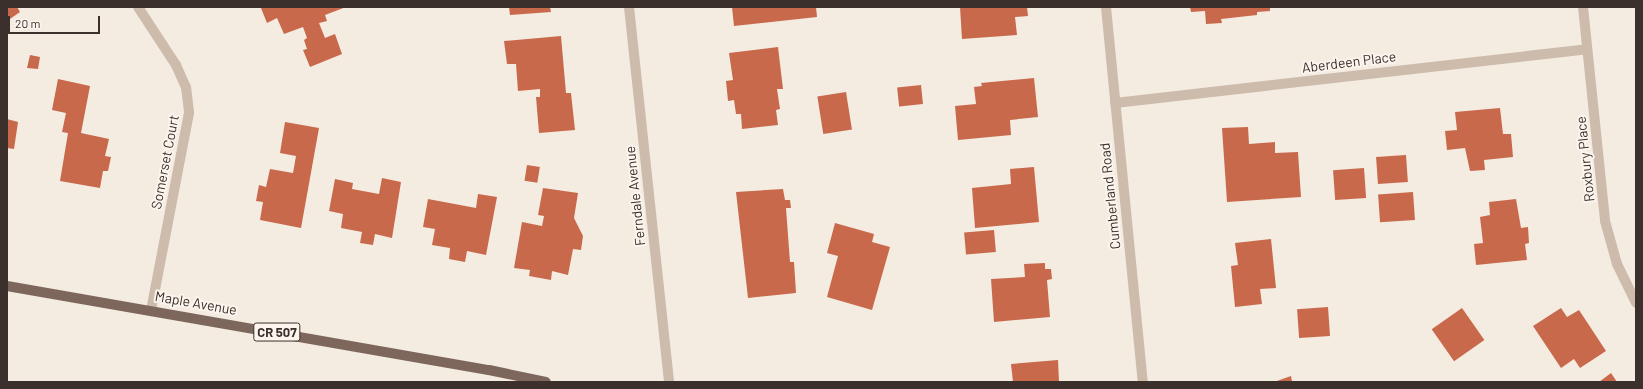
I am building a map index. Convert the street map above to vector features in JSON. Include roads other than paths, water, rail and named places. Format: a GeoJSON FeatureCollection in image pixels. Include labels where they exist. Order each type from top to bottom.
{"type":"FeatureCollection","features":[{"type":"Feature","properties":{"kind":"main road","name":"Maple Avenue"},"geometry":{"type":"LineString","coordinates":[[7,286],[151,310],[546,382]]}},
{"type":"Feature","properties":{"kind":"street","name":"Somerset Court"},"geometry":{"type":"LineString","coordinates":[[138,7],[176,65],[186,87],[189,113],[151,310]]}},
{"type":"Feature","properties":{"kind":"street","name":"Ferndale Avenue"},"geometry":{"type":"LineString","coordinates":[[629,7],[669,382]]}},
{"type":"Feature","properties":{"kind":"street","name":"Cumberland Road"},"geometry":{"type":"LineString","coordinates":[[1106,7],[1143,382]]}},
{"type":"Feature","properties":{"kind":"street","name":"Roxbury Place"},"geometry":{"type":"LineString","coordinates":[[1583,7],[1605,221],[1617,264],[1636,303]]}},
{"type":"Feature","properties":{"kind":"street","name":"Aberdeen Place"},"geometry":{"type":"LineString","coordinates":[[1115,103],[1587,49]]}}]}
